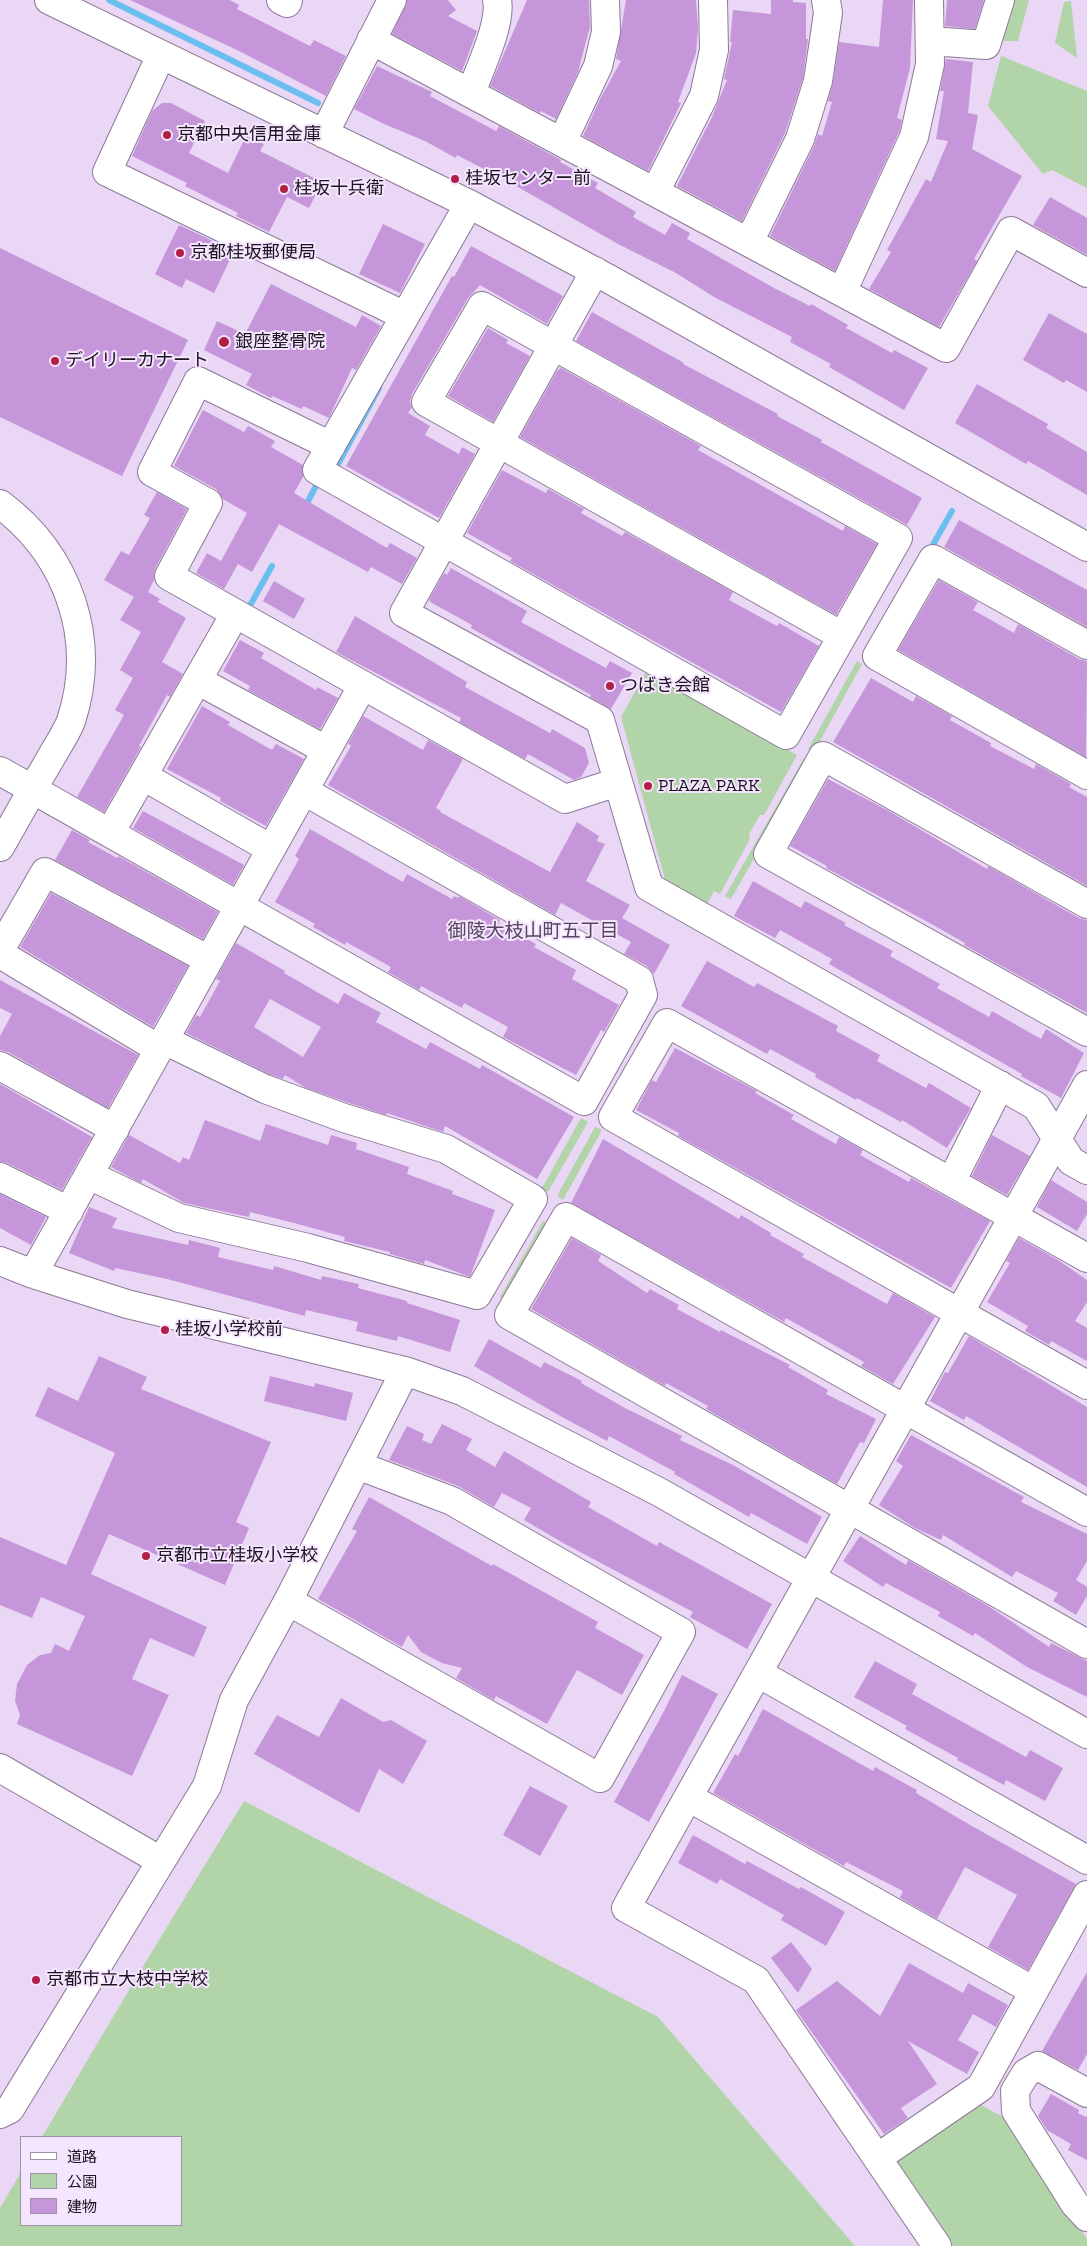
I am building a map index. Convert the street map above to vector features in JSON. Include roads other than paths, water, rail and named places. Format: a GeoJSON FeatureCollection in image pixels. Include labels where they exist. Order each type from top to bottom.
{"type":"FeatureCollection","features":[{"type":"Feature","properties":{"kind":"street"},"geometry":{"type":"LineString","coordinates":[[48,0],[469,204],[595,271],[1087,548]]}},
{"type":"Feature","properties":{"kind":"street"},"geometry":{"type":"LineString","coordinates":[[281,0],[287,3],[288,0]]}},
{"type":"Feature","properties":{"kind":"street"},"geometry":{"type":"LineString","coordinates":[[324,134],[392,0]]}},
{"type":"Feature","properties":{"kind":"street"},"geometry":{"type":"LineString","coordinates":[[471,94],[491,39],[498,7],[497,0]]}},
{"type":"Feature","properties":{"kind":"street"},"geometry":{"type":"LineString","coordinates":[[562,142],[598,66],[606,32],[604,0]]}},
{"type":"Feature","properties":{"kind":"street"},"geometry":{"type":"LineString","coordinates":[[655,192],[704,96],[714,50],[713,0]]}},
{"type":"Feature","properties":{"kind":"street"},"geometry":{"type":"LineString","coordinates":[[749,242],[800,139],[818,81],[828,13],[826,0]]}},
{"type":"Feature","properties":{"kind":"street"},"geometry":{"type":"LineString","coordinates":[[842,292],[914,137],[930,64],[929,0]]}},
{"type":"Feature","properties":{"kind":"street"},"geometry":{"type":"LineString","coordinates":[[931,41],[986,46],[1000,0]]}},
{"type":"Feature","properties":{"kind":"street"},"geometry":{"type":"LineString","coordinates":[[371,40],[946,348],[1011,231],[1087,273]]}},
{"type":"Feature","properties":{"kind":"street"},"geometry":{"type":"LineString","coordinates":[[161,55],[107,172],[405,316]]}},
{"type":"Feature","properties":{"kind":"street"},"geometry":{"type":"LineString","coordinates":[[469,204],[317,470],[786,735],[898,538],[482,306],[426,402],[842,636]]}},
{"type":"Feature","properties":{"kind":"street"},"geometry":{"type":"LineString","coordinates":[[595,271],[404,613],[600,720],[649,887],[1036,1106],[1071,1161],[1087,1170]]}},
{"type":"Feature","properties":{"kind":"street"},"geometry":{"type":"LineString","coordinates":[[331,446],[198,381],[152,472],[208,503],[169,576],[565,799],[618,782]]}},
{"type":"Feature","properties":{"kind":"street"},"geometry":{"type":"LineString","coordinates":[[0,504],[19,518],[41,542],[60,572],[74,606],[80,637],[79,683],[70,722],[0,848]]}},
{"type":"Feature","properties":{"kind":"street"},"geometry":{"type":"LineString","coordinates":[[1087,645],[934,559],[877,656],[1087,775]]}},
{"type":"Feature","properties":{"kind":"street"},"geometry":{"type":"LineString","coordinates":[[110,833],[235,614]]}},
{"type":"Feature","properties":{"kind":"street"},"geometry":{"type":"LineString","coordinates":[[198,680],[326,750]]}},
{"type":"Feature","properties":{"kind":"street"},"geometry":{"type":"LineString","coordinates":[[33,1274],[363,685]]}},
{"type":"Feature","properties":{"kind":"street"},"geometry":{"type":"LineString","coordinates":[[1087,904],[823,756],[768,854],[1087,1032]]}},
{"type":"Feature","properties":{"kind":"street"},"geometry":{"type":"LineString","coordinates":[[0,771],[584,1101],[644,994],[639,980],[304,791]]}},
{"type":"Feature","properties":{"kind":"street"},"geometry":{"type":"LineString","coordinates":[[143,776],[271,850]]}},
{"type":"Feature","properties":{"kind":"street"},"geometry":{"type":"LineString","coordinates":[[89,1175],[179,1218],[308,1248],[477,1295],[533,1199],[446,1149],[344,1118],[265,1089],[162,1045],[0,952],[46,872],[209,960]]}},
{"type":"Feature","properties":{"kind":"street"},"geometry":{"type":"LineString","coordinates":[[1087,1258],[667,1024],[613,1116],[1087,1385]]}},
{"type":"Feature","properties":{"kind":"street"},"geometry":{"type":"LineString","coordinates":[[0,1066],[115,1129]]}},
{"type":"Feature","properties":{"kind":"street"},"geometry":{"type":"LineString","coordinates":[[936,2246],[756,1980],[626,1908],[1087,1085]]}},
{"type":"Feature","properties":{"kind":"street"},"geometry":{"type":"LineString","coordinates":[[951,1182],[1000,1086]]}},
{"type":"Feature","properties":{"kind":"street"},"geometry":{"type":"LineString","coordinates":[[0,1177],[69,1211]]}},
{"type":"Feature","properties":{"kind":"street"},"geometry":{"type":"LineString","coordinates":[[1087,1512],[566,1218],[509,1315],[1087,1644]]}},
{"type":"Feature","properties":{"kind":"street"},"geometry":{"type":"LineString","coordinates":[[0,1260],[33,1274],[127,1304],[405,1371],[462,1391],[659,1492],[1087,1734]]}},
{"type":"Feature","properties":{"kind":"street"},"geometry":{"type":"LineString","coordinates":[[0,2114],[10,2109],[207,1786],[234,1700],[288,1601],[405,1371]]}},
{"type":"Feature","properties":{"kind":"street"},"geometry":{"type":"LineString","coordinates":[[288,1601],[600,1778],[681,1632],[452,1502],[357,1465]]}},
{"type":"Feature","properties":{"kind":"street"},"geometry":{"type":"LineString","coordinates":[[758,1673],[1087,1860]]}},
{"type":"Feature","properties":{"kind":"street"},"geometry":{"type":"LineString","coordinates":[[0,1768],[162,1861]]}},
{"type":"Feature","properties":{"kind":"street"},"geometry":{"type":"LineString","coordinates":[[688,1797],[1034,1991]]}},
{"type":"Feature","properties":{"kind":"street"},"geometry":{"type":"LineString","coordinates":[[876,2158],[981,2086],[1087,1895]]}},
{"type":"Feature","properties":{"kind":"street"},"geometry":{"type":"LineString","coordinates":[[1087,2093],[1038,2066],[1026,2072],[1015,2091],[1016,2111],[1076,2204],[1087,2217]]}},
{"type":"Feature","properties":{"kind":"waterway"},"geometry":{"type":"LineString","coordinates":[[109,0],[318,103]]}},
{"type":"Feature","properties":{"kind":"waterway"},"geometry":{"type":"LineString","coordinates":[[337,466],[379,388]]}},
{"type":"Feature","properties":{"kind":"waterway"},"geometry":{"type":"LineString","coordinates":[[305,507],[316,486]]}},
{"type":"Feature","properties":{"kind":"waterway"},"geometry":{"type":"LineString","coordinates":[[930,550],[952,511]]}},
{"type":"Feature","properties":{"kind":"waterway"},"geometry":{"type":"LineString","coordinates":[[248,609],[272,566]]}},
{"type":"Feature","properties":{"kind":"place","name":"京都中央信用金庫"},"geometry":{"type":"Point","coordinates":[167,135]}},
{"type":"Feature","properties":{"kind":"place","name":"桂坂センター前"},"geometry":{"type":"Point","coordinates":[455,179]}},
{"type":"Feature","properties":{"kind":"place","name":"桂坂十兵衛"},"geometry":{"type":"Point","coordinates":[284,189]}},
{"type":"Feature","properties":{"kind":"place","name":"京都桂坂郵便局"},"geometry":{"type":"Point","coordinates":[180,253]}},
{"type":"Feature","properties":{"kind":"place","name":"銀座整骨院"},"geometry":{"type":"Point","coordinates":[224,342]}},
{"type":"Feature","properties":{"kind":"place","name":"デイリーカナート"},"geometry":{"type":"Point","coordinates":[55,361]}},
{"type":"Feature","properties":{"kind":"place","name":"つばき会館"},"geometry":{"type":"Point","coordinates":[610,686]}},
{"type":"Feature","properties":{"kind":"place","name":"PLAZA PARK"},"geometry":{"type":"Point","coordinates":[648,786]}},
{"type":"Feature","properties":{"kind":"place","name":"桂坂小学校前"},"geometry":{"type":"Point","coordinates":[165,1330]}},
{"type":"Feature","properties":{"kind":"place","name":"京都市立桂坂小学校"},"geometry":{"type":"Point","coordinates":[146,1556]}},
{"type":"Feature","properties":{"kind":"place","name":"京都市立大枝中学校"},"geometry":{"type":"Point","coordinates":[36,1980]}},
{"type":"Feature","properties":{"kind":"district","name":"御陵大枝山町五丁目"},"geometry":{"type":"Point","coordinates":[533,932]}}]}
